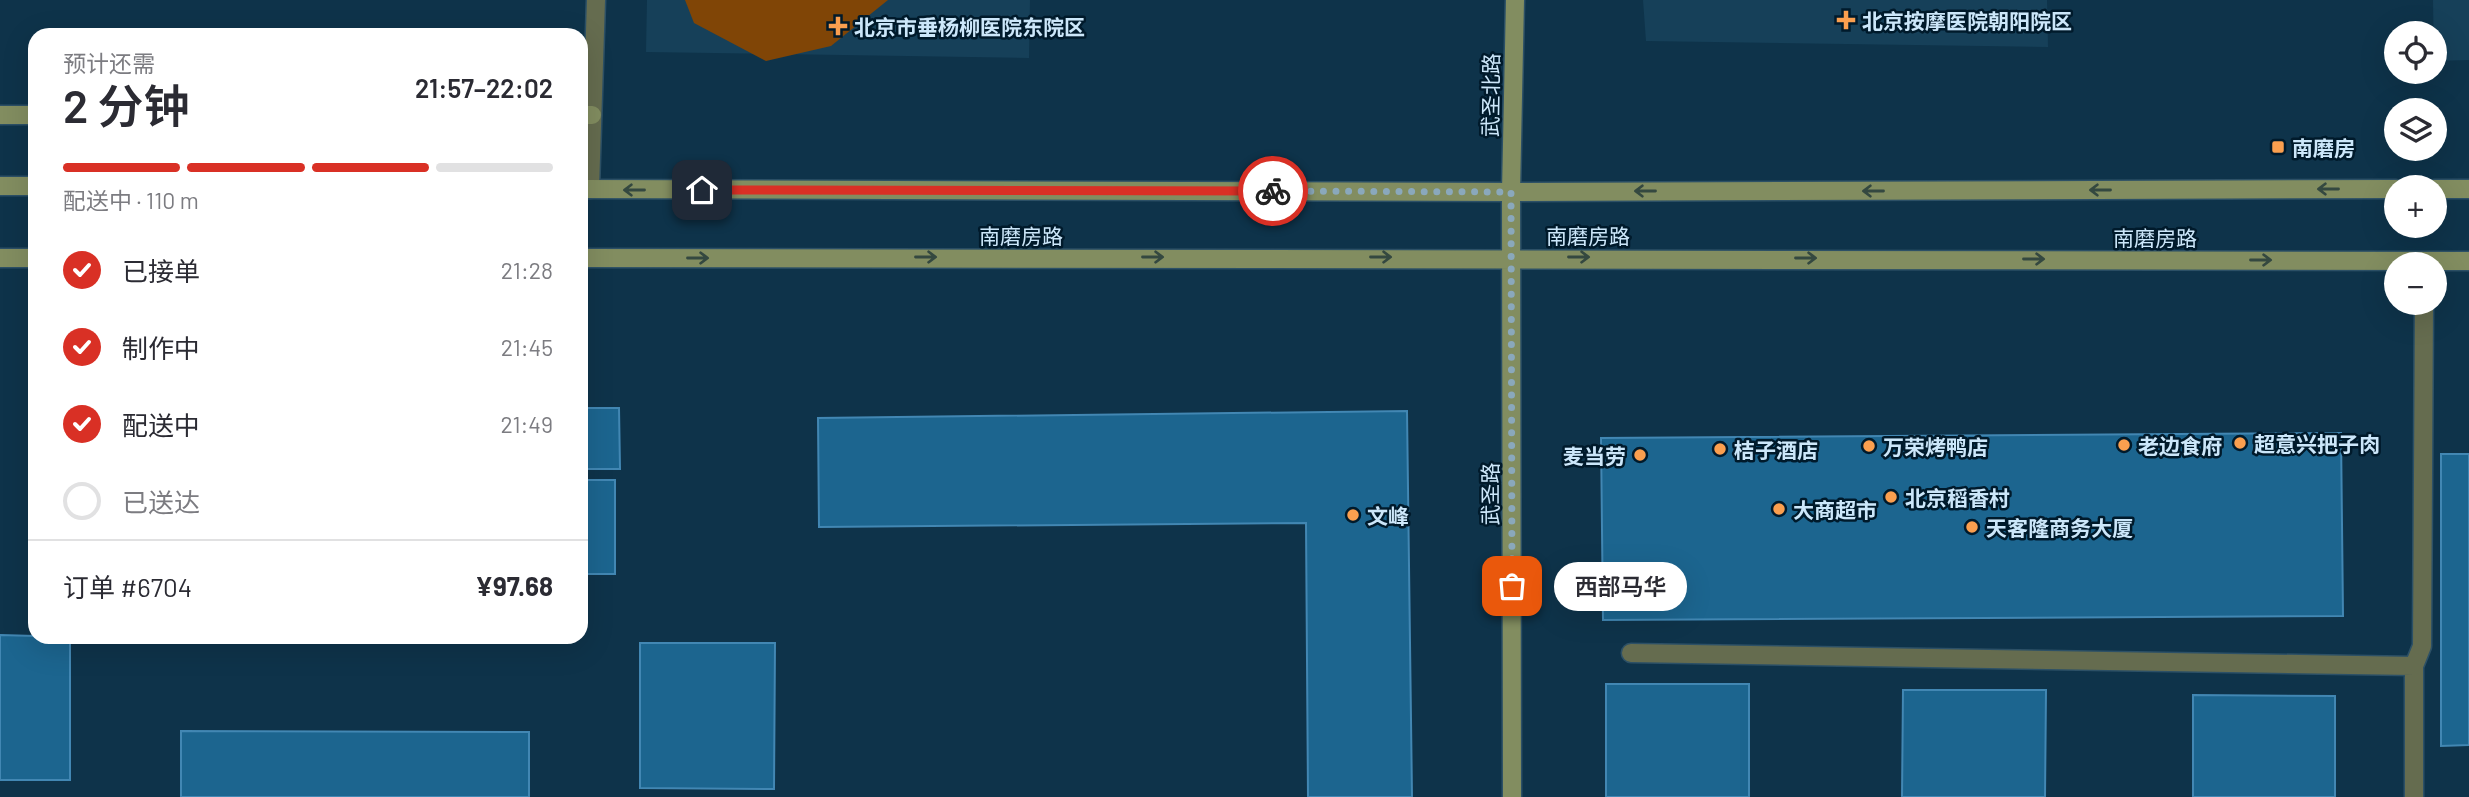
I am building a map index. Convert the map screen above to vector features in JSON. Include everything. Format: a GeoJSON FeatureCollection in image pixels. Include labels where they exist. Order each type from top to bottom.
{"type":"FeatureCollection","features":[{"type":"Feature","properties":{"kind":"main road","name":"武圣北路"},"geometry":{"type":"LineString","coordinates":[[1511,192],[1515,0]]}},
{"type":"Feature","properties":{"kind":"main road"},"geometry":{"type":"LineString","coordinates":[[0,115],[28,115]]}},
{"type":"Feature","properties":{"kind":"main road"},"geometry":{"type":"LineString","coordinates":[[0,186],[28,187]]}},
{"type":"Feature","properties":{"kind":"main road","name":"南磨房路"},"geometry":{"type":"LineString","coordinates":[[588,189],[1511,192],[2384,189]]}},
{"type":"Feature","properties":{"kind":"main road"},"geometry":{"type":"LineString","coordinates":[[2447,189],[2469,189]]}},
{"type":"Feature","properties":{"kind":"main road","name":"武圣路"},"geometry":{"type":"LineString","coordinates":[[1511,192],[1512,797]]}},
{"type":"Feature","properties":{"kind":"main road","name":"南磨房路"},"geometry":{"type":"LineString","coordinates":[[588,258],[1511,257],[2384,262]]}},
{"type":"Feature","properties":{"kind":"main road"},"geometry":{"type":"LineString","coordinates":[[0,258],[28,258]]}},
{"type":"Feature","properties":{"kind":"main road","name":"南磨房路"},"geometry":{"type":"LineString","coordinates":[[2447,261],[2469,261]]}},
{"type":"Feature","properties":{"kind":"street"},"geometry":{"type":"LineString","coordinates":[[588,102],[596,0]]}},
{"type":"Feature","properties":{"kind":"street"},"geometry":{"type":"LineString","coordinates":[[2414,797],[2414,666],[2421,646],[2424,315]]}},
{"type":"Feature","properties":{"kind":"street"},"geometry":{"type":"LineString","coordinates":[[1631,653],[2414,666]]}},
{"type":"Feature","properties":{"kind":"shaded area","name":"北京市垂杨柳医院东院区"},"geometry":{"type":"Polygon","coordinates":[[[647,0],[1030,0],[1029,58],[646,52],[647,0]]]}},
{"type":"Feature","properties":{"kind":"shaded area"},"geometry":{"type":"Polygon","coordinates":[[[685,0],[888,0],[831,46],[766,61],[694,23],[685,0]]]}},
{"type":"Feature","properties":{"kind":"shaded area","name":"北京按摩医院朝阳院区"},"geometry":{"type":"Polygon","coordinates":[[[1643,0],[2047,0],[2048,47],[1646,41],[1643,0]]]}},
{"type":"Feature","properties":{"kind":"shaded area"},"geometry":{"type":"Polygon","coordinates":[[[2433,0],[2469,0],[2469,60],[2447,61],[2447,21],[2433,21],[2433,0]]]}},
{"type":"Feature","properties":{"kind":"building"},"geometry":{"type":"Polygon","coordinates":[[[588,408],[619,408],[620,469],[588,469],[588,408]]]}},
{"type":"Feature","properties":{"kind":"building"},"geometry":{"type":"Polygon","coordinates":[[[1407,411],[1412,797],[1308,797],[1306,523],[819,527],[818,418],[1407,411]]]}},
{"type":"Feature","properties":{"kind":"building","name":"天客隆商务大厦"},"geometry":{"type":"Polygon","coordinates":[[[2341,433],[2343,616],[1603,620],[1601,438],[2341,433]]]}},
{"type":"Feature","properties":{"kind":"building"},"geometry":{"type":"Polygon","coordinates":[[[2441,454],[2469,454],[2469,745],[2441,746],[2441,454]]]}},
{"type":"Feature","properties":{"kind":"building"},"geometry":{"type":"Polygon","coordinates":[[[588,480],[615,480],[615,574],[588,574],[588,480]]]}},
{"type":"Feature","properties":{"kind":"building"},"geometry":{"type":"Polygon","coordinates":[[[0,635],[28,636],[28,644],[70,644],[70,780],[0,780],[0,635]]]}},
{"type":"Feature","properties":{"kind":"building"},"geometry":{"type":"Polygon","coordinates":[[[640,643],[775,643],[774,789],[640,788],[640,643]]]}},
{"type":"Feature","properties":{"kind":"building"},"geometry":{"type":"Polygon","coordinates":[[[1606,684],[1749,684],[1749,797],[1606,797],[1606,684]]]}},
{"type":"Feature","properties":{"kind":"building"},"geometry":{"type":"Polygon","coordinates":[[[1903,690],[2046,690],[2045,797],[1902,797],[1903,690]]]}},
{"type":"Feature","properties":{"kind":"building"},"geometry":{"type":"Polygon","coordinates":[[[2193,695],[2335,696],[2335,797],[2193,797],[2193,695]]]}},
{"type":"Feature","properties":{"kind":"building"},"geometry":{"type":"Polygon","coordinates":[[[181,731],[529,732],[529,797],[181,797],[181,731]]]}},
{"type":"Feature","properties":{"kind":"way so far"},"geometry":{"type":"LineString","coordinates":[[1273,191],[1511,192],[1512,586]]}},
{"type":"Feature","properties":{"kind":"place","name":"北京按摩医院朝阳院区"},"geometry":{"type":"Point","coordinates":[1846,20]}},
{"type":"Feature","properties":{"kind":"place","name":"北京市垂杨柳医院东院区"},"geometry":{"type":"Point","coordinates":[838,26]}},
{"type":"Feature","properties":{"kind":"place","name":"南磨房"},"geometry":{"type":"Point","coordinates":[2278,147]}},
{"type":"Feature","properties":{"kind":"place","name":"超意兴把子肉"},"geometry":{"type":"Point","coordinates":[2240,443]}},
{"type":"Feature","properties":{"kind":"place","name":"老边食府"},"geometry":{"type":"Point","coordinates":[2124,445]}},
{"type":"Feature","properties":{"kind":"place","name":"万荣烤鸭店"},"geometry":{"type":"Point","coordinates":[1869,446]}},
{"type":"Feature","properties":{"kind":"place","name":"桔子酒店"},"geometry":{"type":"Point","coordinates":[1720,449]}},
{"type":"Feature","properties":{"kind":"place","name":"麦当劳"},"geometry":{"type":"Point","coordinates":[1640,455]}},
{"type":"Feature","properties":{"kind":"place","name":"北京稻香村"},"geometry":{"type":"Point","coordinates":[1891,497]}},
{"type":"Feature","properties":{"kind":"place","name":"大商超市"},"geometry":{"type":"Point","coordinates":[1779,509]}},
{"type":"Feature","properties":{"kind":"place","name":"文峰"},"geometry":{"type":"Point","coordinates":[1353,515]}},
{"type":"Feature","properties":{"kind":"place","name":"天客隆商务大厦"},"geometry":{"type":"Point","coordinates":[1972,527]}},
{"type":"Feature","properties":{"kind":"place","name":"西部马华"},"geometry":{"type":"Point","coordinates":[1512,586]}},
{"type":"Feature","properties":{"kind":"route"},"geometry":{"type":"LineString","coordinates":[[702,190],[1273,191]]}}]}
